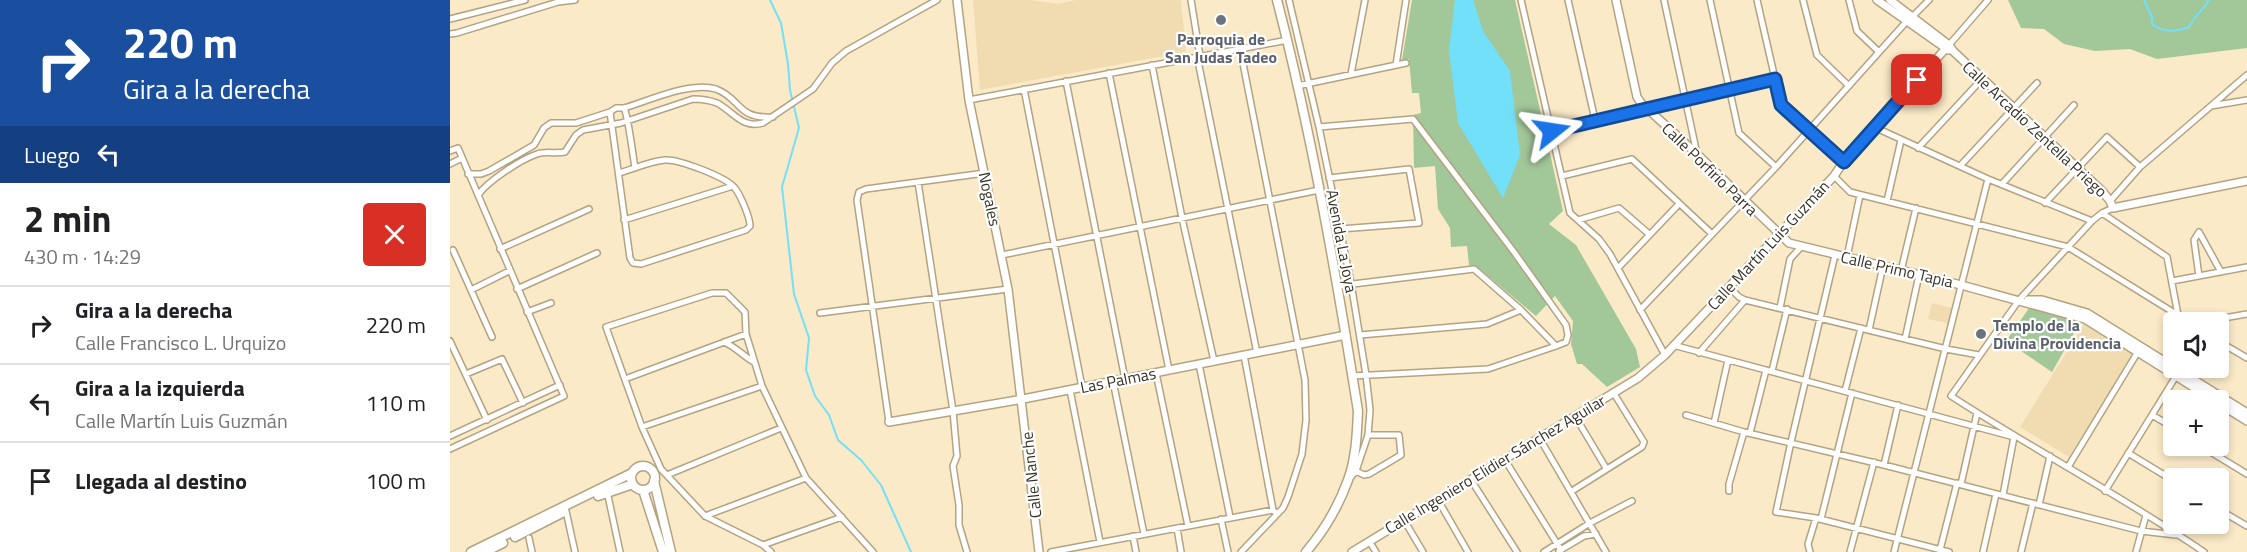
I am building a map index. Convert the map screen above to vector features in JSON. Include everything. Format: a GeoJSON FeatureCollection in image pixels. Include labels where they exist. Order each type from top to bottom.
{"type":"FeatureCollection","features":[{"type":"Feature","properties":{"kind":"main road","name":"Avenida La Joya"},"geometry":{"type":"LineString","coordinates":[[1278,0],[1319,190],[1358,411],[1348,481],[1327,522],[1306,552]]}},
{"type":"Feature","properties":{"kind":"main road"},"geometry":{"type":"LineString","coordinates":[[471,552],[638,468],[645,467],[653,473],[671,552]]}},
{"type":"Feature","properties":{"kind":"main road"},"geometry":{"type":"LineString","coordinates":[[632,473],[633,484]]}},
{"type":"Feature","properties":{"kind":"main road"},"geometry":{"type":"LineString","coordinates":[[643,490],[650,487],[654,481]]}},
{"type":"Feature","properties":{"kind":"main road"},"geometry":{"type":"LineString","coordinates":[[484,552],[607,491],[633,484],[643,490],[663,552]]}},
{"type":"Feature","properties":{"kind":"street"},"geometry":{"type":"LineString","coordinates":[[450,19],[525,0]]}},
{"type":"Feature","properties":{"kind":"street"},"geometry":{"type":"LineString","coordinates":[[450,34],[514,14],[575,0]]}},
{"type":"Feature","properties":{"kind":"street"},"geometry":{"type":"LineString","coordinates":[[478,195],[493,179],[538,153],[565,152],[576,135],[583,130],[611,123],[621,123],[693,99],[705,99],[718,104],[745,124],[755,125],[774,117],[809,91],[832,63],[846,51],[937,0]]}},
{"type":"Feature","properties":{"kind":"street","name":"Nogales"},"geometry":{"type":"LineString","coordinates":[[957,0],[969,100],[1002,255],[1023,399]]}},
{"type":"Feature","properties":{"kind":"street"},"geometry":{"type":"LineString","coordinates":[[1191,0],[1198,56],[1257,353]]}},
{"type":"Feature","properties":{"kind":"street","name":"Avenida La Joya"},"geometry":{"type":"LineString","coordinates":[[1289,0],[1319,127],[1351,283],[1366,375],[1370,410],[1368,435],[1356,471],[1348,481]]}},
{"type":"Feature","properties":{"kind":"street"},"geometry":{"type":"LineString","coordinates":[[1351,74],[1365,0]]}},
{"type":"Feature","properties":{"kind":"street"},"geometry":{"type":"LineString","coordinates":[[1396,65],[1406,0]]}},
{"type":"Feature","properties":{"kind":"street"},"geometry":{"type":"LineString","coordinates":[[1521,0],[1570,213],[1599,239],[1618,268],[1665,354]]}},
{"type":"Feature","properties":{"kind":"street"},"geometry":{"type":"LineString","coordinates":[[1568,0],[1594,120]]}},
{"type":"Feature","properties":{"kind":"street","name":"Calle Porfirio Parra"},"geometry":{"type":"LineString","coordinates":[[1616,0],[1637,97],[1641,103],[1697,154],[1778,234]]}},
{"type":"Feature","properties":{"kind":"street"},"geometry":{"type":"LineString","coordinates":[[1664,0],[1697,154]]}},
{"type":"Feature","properties":{"kind":"street"},"geometry":{"type":"LineString","coordinates":[[1710,0],[1739,133],[1776,167]]}},
{"type":"Feature","properties":{"kind":"street"},"geometry":{"type":"LineString","coordinates":[[1757,0],[1781,105],[1844,162]]}},
{"type":"Feature","properties":{"kind":"street"},"geometry":{"type":"LineString","coordinates":[[1803,0],[1816,55],[1849,86]]}},
{"type":"Feature","properties":{"kind":"street"},"geometry":{"type":"LineString","coordinates":[[1849,0],[1857,31],[1879,52]]}},
{"type":"Feature","properties":{"kind":"street","name":"Calle Arcadio Zentella Priego"},"geometry":{"type":"LineString","coordinates":[[1877,0],[1949,48],[2112,204]]}},
{"type":"Feature","properties":{"kind":"street","name":"Calle Arcadio Zentella Priego"},"geometry":{"type":"LineString","coordinates":[[1890,0],[1909,20]]}},
{"type":"Feature","properties":{"kind":"street"},"geometry":{"type":"LineString","coordinates":[[1640,310],[1776,167],[1929,0]]}},
{"type":"Feature","properties":{"kind":"street","name":"Calle Martín Luis Guzmán"},"geometry":{"type":"LineString","coordinates":[[1638,378],[1665,354],[1834,176],[1874,128],[1949,48],[1988,0]]}},
{"type":"Feature","properties":{"kind":"street"},"geometry":{"type":"LineString","coordinates":[[969,100],[1288,40]]}},
{"type":"Feature","properties":{"kind":"street"},"geometry":{"type":"LineString","coordinates":[[1240,48],[1305,380],[1306,420],[1302,454],[1288,496],[1241,552]]}},
{"type":"Feature","properties":{"kind":"street"},"geometry":{"type":"LineString","coordinates":[[1297,86],[1406,63]]}},
{"type":"Feature","properties":{"kind":"street"},"geometry":{"type":"LineString","coordinates":[[1152,64],[1182,218],[1214,361]]}},
{"type":"Feature","properties":{"kind":"street"},"geometry":{"type":"LineString","coordinates":[[1109,73],[1169,370]]}},
{"type":"Feature","properties":{"kind":"street"},"geometry":{"type":"LineString","coordinates":[[2204,552],[2197,550],[2178,535],[2050,456],[2014,437],[1951,396],[2019,300],[2092,222],[2112,204],[2140,167],[2247,75]]}},
{"type":"Feature","properties":{"kind":"street"},"geometry":{"type":"LineString","coordinates":[[1552,131],[1775,79]]}},
{"type":"Feature","properties":{"kind":"street"},"geometry":{"type":"LineString","coordinates":[[1918,148],[1982,79]]}},
{"type":"Feature","properties":{"kind":"street"},"geometry":{"type":"LineString","coordinates":[[1066,81],[1125,379]]}},
{"type":"Feature","properties":{"kind":"street"},"geometry":{"type":"LineString","coordinates":[[1960,166],[2037,83]]}},
{"type":"Feature","properties":{"kind":"street"},"geometry":{"type":"LineString","coordinates":[[468,174],[481,174],[489,171],[534,145],[544,128],[551,123],[576,123],[616,108],[624,108],[684,90],[714,89],[726,95],[750,116],[774,117]]}},
{"type":"Feature","properties":{"kind":"street"},"geometry":{"type":"LineString","coordinates":[[1024,89],[1082,387]]}},
{"type":"Feature","properties":{"kind":"street"},"geometry":{"type":"LineString","coordinates":[[2210,107],[2247,100]]}},
{"type":"Feature","properties":{"kind":"street"},"geometry":{"type":"LineString","coordinates":[[2002,184],[2074,105]]}},
{"type":"Feature","properties":{"kind":"street"},"geometry":{"type":"LineString","coordinates":[[624,108],[628,114],[630,144],[635,168]]}},
{"type":"Feature","properties":{"kind":"street"},"geometry":{"type":"LineString","coordinates":[[610,112],[624,220],[630,258],[633,263],[641,264],[746,230],[750,226],[750,219],[733,186],[692,165],[677,160],[664,160],[619,173]]}},
{"type":"Feature","properties":{"kind":"street"},"geometry":{"type":"LineString","coordinates":[[1319,127],[1413,119],[1514,252],[1566,325],[1568,335],[1566,342],[1488,369],[1352,376]]}},
{"type":"Feature","properties":{"kind":"street"},"geometry":{"type":"LineString","coordinates":[[1874,128],[2092,222]]}},
{"type":"Feature","properties":{"kind":"street"},"geometry":{"type":"LineString","coordinates":[[2045,203],[2107,137],[2140,167]]}},
{"type":"Feature","properties":{"kind":"street"},"geometry":{"type":"LineString","coordinates":[[1887,201],[1901,140]]}},
{"type":"Feature","properties":{"kind":"street"},"geometry":{"type":"LineString","coordinates":[[616,146],[630,144]]}},
{"type":"Feature","properties":{"kind":"street"},"geometry":{"type":"LineString","coordinates":[[450,151],[458,148],[564,396],[450,448]]}},
{"type":"Feature","properties":{"kind":"street"},"geometry":{"type":"LineString","coordinates":[[450,164],[462,158]]}},
{"type":"Feature","properties":{"kind":"street"},"geometry":{"type":"LineString","coordinates":[[1562,176],[1632,159],[1712,234]]}},
{"type":"Feature","properties":{"kind":"street"},"geometry":{"type":"LineString","coordinates":[[1329,178],[1409,169],[1419,223],[1340,230]]}},
{"type":"Feature","properties":{"kind":"street"},"geometry":{"type":"LineString","coordinates":[[889,422],[857,200],[859,192],[866,189],[985,173]]}},
{"type":"Feature","properties":{"kind":"street"},"geometry":{"type":"LineString","coordinates":[[1834,176],[1850,192],[2068,247],[2173,312]]}},
{"type":"Feature","properties":{"kind":"street"},"geometry":{"type":"LineString","coordinates":[[1894,552],[1988,179]]}},
{"type":"Feature","properties":{"kind":"street"},"geometry":{"type":"LineString","coordinates":[[2112,204],[2247,181]]}},
{"type":"Feature","properties":{"kind":"street"},"geometry":{"type":"LineString","coordinates":[[918,182],[953,411],[957,456],[953,466],[959,505],[959,525],[968,552]]}},
{"type":"Feature","properties":{"kind":"street"},"geometry":{"type":"LineString","coordinates":[[624,220],[733,186]]}},
{"type":"Feature","properties":{"kind":"street"},"geometry":{"type":"LineString","coordinates":[[1002,255],[1319,190]]}},
{"type":"Feature","properties":{"kind":"street"},"geometry":{"type":"LineString","coordinates":[[1847,257],[1860,195]]}},
{"type":"Feature","properties":{"kind":"street"},"geometry":{"type":"LineString","coordinates":[[1618,268],[1679,204]]}},
{"type":"Feature","properties":{"kind":"street"},"geometry":{"type":"LineString","coordinates":[[1578,220],[1619,208],[1649,234]]}},
{"type":"Feature","properties":{"kind":"street"},"geometry":{"type":"LineString","coordinates":[[1902,271],[1916,208]]}},
{"type":"Feature","properties":{"kind":"street"},"geometry":{"type":"LineString","coordinates":[[500,249],[588,209]]}},
{"type":"Feature","properties":{"kind":"street"},"geometry":{"type":"LineString","coordinates":[[2102,213],[2167,257],[2177,312]]}},
{"type":"Feature","properties":{"kind":"street"},"geometry":{"type":"LineString","coordinates":[[2199,276],[2194,240],[2199,232],[2221,272]]}},
{"type":"Feature","properties":{"kind":"street","name":"Calle Primo Tapia"},"geometry":{"type":"LineString","coordinates":[[1778,234],[1789,243],[1801,247],[1961,285],[2085,319],[2103,327],[2163,364]]}},
{"type":"Feature","properties":{"kind":"street"},"geometry":{"type":"LineString","coordinates":[[1780,308],[1790,259],[1801,247]]}},
{"type":"Feature","properties":{"kind":"street"},"geometry":{"type":"LineString","coordinates":[[453,250],[492,337]]}},
{"type":"Feature","properties":{"kind":"street"},"geometry":{"type":"LineString","coordinates":[[518,289],[597,253]]}},
{"type":"Feature","properties":{"kind":"street"},"geometry":{"type":"LineString","coordinates":[[1835,255],[1776,512],[1819,519],[1949,552]]}},
{"type":"Feature","properties":{"kind":"street"},"geometry":{"type":"LineString","coordinates":[[1869,330],[1883,266]]}},
{"type":"Feature","properties":{"kind":"street"},"geometry":{"type":"LineString","coordinates":[[2172,281],[2247,267]]}},
{"type":"Feature","properties":{"kind":"street"},"geometry":{"type":"LineString","coordinates":[[1337,286],[1474,269],[1521,310],[1556,346]]}},
{"type":"Feature","properties":{"kind":"street"},"geometry":{"type":"LineString","coordinates":[[471,290],[509,271]]}},
{"type":"Feature","properties":{"kind":"street"},"geometry":{"type":"LineString","coordinates":[[1905,339],[1919,275]]}},
{"type":"Feature","properties":{"kind":"street"},"geometry":{"type":"LineString","coordinates":[[1729,287],[1745,300],[1979,355]]}},
{"type":"Feature","properties":{"kind":"street"},"geometry":{"type":"LineString","coordinates":[[820,313],[1008,289]]}},
{"type":"Feature","properties":{"kind":"street"},"geometry":{"type":"LineString","coordinates":[[771,552],[763,544],[705,516],[661,469],[642,427],[606,327],[712,293],[726,293],[745,312],[746,334],[762,386],[806,478],[873,552]]}},
{"type":"Feature","properties":{"kind":"street"},"geometry":{"type":"LineString","coordinates":[[1699,353],[1745,300]]}},
{"type":"Feature","properties":{"kind":"street"},"geometry":{"type":"LineString","coordinates":[[527,312],[551,303]]}},
{"type":"Feature","properties":{"kind":"street"},"geometry":{"type":"LineString","coordinates":[[1729,491],[1729,484],[1769,371],[1787,309]]}},
{"type":"Feature","properties":{"kind":"street"},"geometry":{"type":"LineString","coordinates":[[1360,334],[1487,324],[1521,310]]}},
{"type":"Feature","properties":{"kind":"street"},"geometry":{"type":"LineString","coordinates":[[2229,317],[2247,314]]}},
{"type":"Feature","properties":{"kind":"street"},"geometry":{"type":"LineString","coordinates":[[1845,391],[1861,328]]}},
{"type":"Feature","properties":{"kind":"street"},"geometry":{"type":"LineString","coordinates":[[625,379],[746,334]]}},
{"type":"Feature","properties":{"kind":"street","name":"Las Palmas"},"geometry":{"type":"LineString","coordinates":[[889,422],[1023,399],[1346,335]]}},
{"type":"Feature","properties":{"kind":"street"},"geometry":{"type":"LineString","coordinates":[[450,340],[487,420]]}},
{"type":"Feature","properties":{"kind":"street"},"geometry":{"type":"LineString","coordinates":[[724,342],[735,346],[754,362]]}},
{"type":"Feature","properties":{"kind":"street"},"geometry":{"type":"LineString","coordinates":[[1673,345],[2014,437]]}},
{"type":"Feature","properties":{"kind":"street"},"geometry":{"type":"LineString","coordinates":[[2229,347],[2247,358]]}},
{"type":"Feature","properties":{"kind":"street"},"geometry":{"type":"LineString","coordinates":[[2068,467],[2139,350]]}},
{"type":"Feature","properties":{"kind":"street"},"geometry":{"type":"LineString","coordinates":[[1244,355],[1275,512]]}},
{"type":"Feature","properties":{"kind":"street"},"geometry":{"type":"LineString","coordinates":[[466,374],[502,359],[523,403]]}},
{"type":"Feature","properties":{"kind":"street"},"geometry":{"type":"LineString","coordinates":[[1714,423],[1728,360]]}},
{"type":"Feature","properties":{"kind":"street"},"geometry":{"type":"LineString","coordinates":[[1200,364],[1230,518]]}},
{"type":"Feature","properties":{"kind":"street"},"geometry":{"type":"LineString","coordinates":[[1156,373],[1188,526]]}},
{"type":"Feature","properties":{"kind":"street","name":"Calle Ingeniero Elidier Sánchez Aguilar"},"geometry":{"type":"LineString","coordinates":[[1352,552],[1638,378]]}},
{"type":"Feature","properties":{"kind":"street"},"geometry":{"type":"LineString","coordinates":[[2105,491],[2174,378]]}},
{"type":"Feature","properties":{"kind":"street"},"geometry":{"type":"LineString","coordinates":[[2186,378],[2201,390]]}},
{"type":"Feature","properties":{"kind":"street"},"geometry":{"type":"LineString","coordinates":[[2188,378],[2247,413]]}},
{"type":"Feature","properties":{"kind":"street"},"geometry":{"type":"LineString","coordinates":[[1113,381],[1144,534]]}},
{"type":"Feature","properties":{"kind":"street"},"geometry":{"type":"LineString","coordinates":[[450,436],[560,386]]}},
{"type":"Feature","properties":{"kind":"street"},"geometry":{"type":"LineString","coordinates":[[642,427],[762,386]]}},
{"type":"Feature","properties":{"kind":"street"},"geometry":{"type":"LineString","coordinates":[[1070,390],[1100,542]]}},
{"type":"Feature","properties":{"kind":"street"},"geometry":{"type":"LineString","coordinates":[[1572,491],[1642,447],[1644,441],[1612,392]]}},
{"type":"Feature","properties":{"kind":"street"},"geometry":{"type":"LineString","coordinates":[[1810,552],[1808,544],[1819,519],[1852,393]]}},
{"type":"Feature","properties":{"kind":"street","name":"Calle Nanche"},"geometry":{"type":"LineString","coordinates":[[1023,399],[1040,552]]}},
{"type":"Feature","properties":{"kind":"street"},"geometry":{"type":"LineString","coordinates":[[1884,465],[1898,405]]}},
{"type":"Feature","properties":{"kind":"street"},"geometry":{"type":"LineString","coordinates":[[2229,410],[2247,421]]}},
{"type":"Feature","properties":{"kind":"street"},"geometry":{"type":"LineString","coordinates":[[1940,550],[1977,413]]}},
{"type":"Feature","properties":{"kind":"street"},"geometry":{"type":"LineString","coordinates":[[1686,415],[2141,531],[2178,535]]}},
{"type":"Feature","properties":{"kind":"street"},"geometry":{"type":"LineString","coordinates":[[2151,415],[2163,422]]}},
{"type":"Feature","properties":{"kind":"street"},"geometry":{"type":"LineString","coordinates":[[1575,416],[1606,468]]}},
{"type":"Feature","properties":{"kind":"street"},"geometry":{"type":"LineString","coordinates":[[667,475],[782,428]]}},
{"type":"Feature","properties":{"kind":"street"},"geometry":{"type":"LineString","coordinates":[[1356,471],[1364,475],[1369,474],[1401,455],[1399,435],[1368,435]]}},
{"type":"Feature","properties":{"kind":"street"},"geometry":{"type":"LineString","coordinates":[[1983,552],[2014,437]]}},
{"type":"Feature","properties":{"kind":"street"},"geometry":{"type":"LineString","coordinates":[[1540,439],[1606,552]]}},
{"type":"Feature","properties":{"kind":"street"},"geometry":{"type":"LineString","coordinates":[[2128,453],[2163,474]]}},
{"type":"Feature","properties":{"kind":"street"},"geometry":{"type":"LineString","coordinates":[[2021,552],[2050,456]]}},
{"type":"Feature","properties":{"kind":"street"},"geometry":{"type":"LineString","coordinates":[[2217,456],[2247,474]]}},
{"type":"Feature","properties":{"kind":"street"},"geometry":{"type":"LineString","coordinates":[[1505,460],[1558,549]]}},
{"type":"Feature","properties":{"kind":"street"},"geometry":{"type":"LineString","coordinates":[[1850,552],[1874,462]]}},
{"type":"Feature","properties":{"kind":"street"},"geometry":{"type":"LineString","coordinates":[[705,516],[806,478]]}},
{"type":"Feature","properties":{"kind":"street"},"geometry":{"type":"LineString","coordinates":[[1471,480],[1517,552]]}},
{"type":"Feature","properties":{"kind":"street"},"geometry":{"type":"LineString","coordinates":[[607,491],[620,552]]}},
{"type":"Feature","properties":{"kind":"street"},"geometry":{"type":"LineString","coordinates":[[1438,500],[1468,552]]}},
{"type":"Feature","properties":{"kind":"street"},"geometry":{"type":"LineString","coordinates":[[1558,549],[1590,524],[1632,501]]}},
{"type":"Feature","properties":{"kind":"street"},"geometry":{"type":"LineString","coordinates":[[566,511],[575,552]]}},
{"type":"Feature","properties":{"kind":"street"},"geometry":{"type":"LineString","coordinates":[[1051,552],[1221,519],[1275,512]]}},
{"type":"Feature","properties":{"kind":"street"},"geometry":{"type":"LineString","coordinates":[[2136,552],[2146,515]]}},
{"type":"Feature","properties":{"kind":"street"},"geometry":{"type":"LineString","coordinates":[[2229,515],[2247,526]]}},
{"type":"Feature","properties":{"kind":"street"},"geometry":{"type":"LineString","coordinates":[[763,544],[842,517]]}},
{"type":"Feature","properties":{"kind":"street"},"geometry":{"type":"LineString","coordinates":[[1221,519],[1228,552]]}},
{"type":"Feature","properties":{"kind":"street"},"geometry":{"type":"LineString","coordinates":[[1404,520],[1423,552]]}},
{"type":"Feature","properties":{"kind":"street"},"geometry":{"type":"LineString","coordinates":[[1177,528],[1181,552]]}},
{"type":"Feature","properties":{"kind":"street"},"geometry":{"type":"LineString","coordinates":[[1544,552],[1558,549],[1584,536],[1596,534]]}},
{"type":"Feature","properties":{"kind":"street"},"geometry":{"type":"LineString","coordinates":[[1133,536],[1136,552]]}},
{"type":"Feature","properties":{"kind":"street"},"geometry":{"type":"LineString","coordinates":[[529,538],[532,552]]}},
{"type":"Feature","properties":{"kind":"street"},"geometry":{"type":"LineString","coordinates":[[1369,541],[1376,552]]}},
{"type":"Feature","properties":{"kind":"street"},"geometry":{"type":"LineString","coordinates":[[1090,544],[1092,552]]}},
{"type":"Feature","properties":{"kind":"shaded area"},"geometry":{"type":"Polygon","coordinates":[[[973,0],[1031,0],[1059,4],[1075,0],[1181,0],[1186,52],[980,90],[973,0]]]}},
{"type":"Feature","properties":{"kind":"shaded area"},"geometry":{"type":"Polygon","coordinates":[[[1932,303],[1955,309],[1952,324],[1928,319],[1932,303]]]}},
{"type":"Feature","properties":{"kind":"shaded area"},"geometry":{"type":"Polygon","coordinates":[[[2086,321],[2135,351],[2069,457],[2020,427],[2086,321]]]}},
{"type":"Feature","properties":{"kind":"green space"},"geometry":{"type":"Polygon","coordinates":[[[1412,0],[1515,0],[1563,211],[1549,224],[1576,245],[1636,349],[1640,367],[1607,387],[1582,364],[1577,364],[1571,344],[1573,321],[1555,296],[1536,316],[1482,271],[1469,265],[1467,246],[1451,247],[1450,228],[1438,209],[1435,166],[1414,168],[1413,115],[1421,113],[1419,93],[1412,93],[1409,59],[1402,60],[1412,0]]]}},
{"type":"Feature","properties":{"kind":"green space"},"geometry":{"type":"Polygon","coordinates":[[[2008,0],[2247,0],[2247,48],[2157,59],[2130,49],[2095,51],[2064,44],[2044,29],[2021,28],[2008,0]]]}},
{"type":"Feature","properties":{"kind":"green space"},"geometry":{"type":"Polygon","coordinates":[[[2032,304],[2082,319],[2052,372],[2006,341],[2032,304]]]}},
{"type":"Feature","properties":{"kind":"water"},"geometry":{"type":"Polygon","coordinates":[[[1455,0],[1473,0],[1483,31],[1510,71],[1520,155],[1503,198],[1458,123],[1449,50],[1455,0]]]}},
{"type":"Feature","properties":{"kind":"waterway"},"geometry":{"type":"LineString","coordinates":[[770,0],[781,23],[790,90],[799,128],[782,187],[794,294],[809,338],[806,370],[815,396],[829,415],[838,440],[861,460],[881,485],[911,552]]}},
{"type":"Feature","properties":{"kind":"waterway"},"geometry":{"type":"LineString","coordinates":[[2144,0],[2152,17],[2152,24],[2170,31],[2189,27],[2209,0]]}},
{"type":"Feature","properties":{"kind":"place","name":"Parroquia de San Judas Tadeo"},"geometry":{"type":"Point","coordinates":[1221,20]}},
{"type":"Feature","properties":{"kind":"place","name":"Templo de la Divina Providencia"},"geometry":{"type":"Point","coordinates":[1981,334]}},
{"type":"Feature","properties":{"kind":"route"},"geometry":{"type":"LineString","coordinates":[[1552,131],[1775,79],[1781,105],[1844,162],[1917,80]]}}]}
